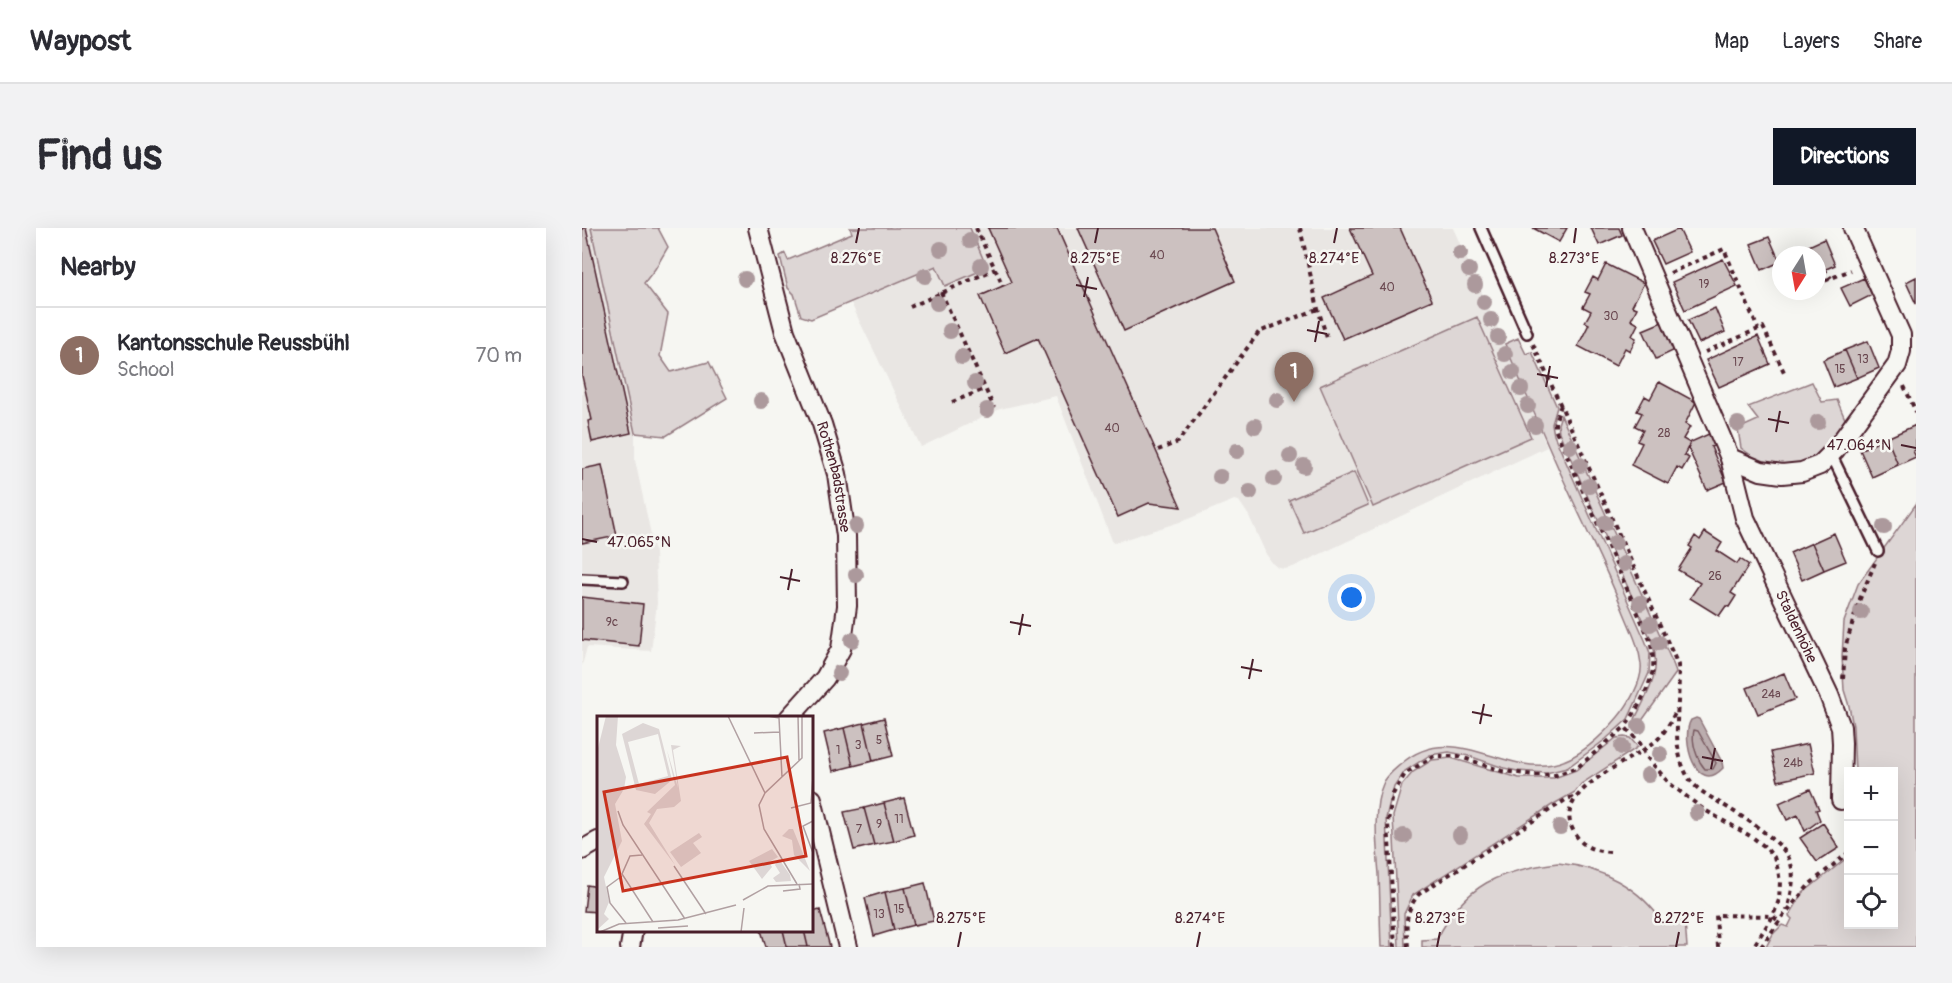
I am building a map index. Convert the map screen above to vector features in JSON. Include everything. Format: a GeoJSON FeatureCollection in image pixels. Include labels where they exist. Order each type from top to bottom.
{"type":"FeatureCollection","features":[{"type":"Feature","properties":{"kind":"street","name":"Rothenbadstrasse"},"geometry":{"type":"LineString","coordinates":[[758,228],[785,332],[822,424],[837,474],[846,536],[847,606],[841,649],[825,678],[790,716]]}},
{"type":"Feature","properties":{"kind":"street","name":"Staldenhöhe"},"geometry":{"type":"LineString","coordinates":[[1632,228],[1730,458],[1745,518],[1829,695],[1841,727],[1841,800]]}},
{"type":"Feature","properties":{"kind":"street"},"geometry":{"type":"LineString","coordinates":[[1730,458],[1761,471],[1782,474],[1802,472],[1820,465],[1831,454],[1896,366],[1908,332],[1868,262],[1853,228]]}},
{"type":"Feature","properties":{"kind":"street"},"geometry":{"type":"LineString","coordinates":[[813,803],[848,947]]}},
{"type":"Feature","properties":{"kind":"street"},"geometry":{"type":"LineString","coordinates":[[582,850],[597,842]]}},
{"type":"Feature","properties":{"kind":"street"},"geometry":{"type":"LineString","coordinates":[[630,947],[633,932]]}},
{"type":"Feature","properties":{"kind":"lane"},"geometry":{"type":"LineString","coordinates":[[1482,228],[1527,333]]}},
{"type":"Feature","properties":{"kind":"lane"},"geometry":{"type":"LineString","coordinates":[[1831,454],[1878,551]]}},
{"type":"Feature","properties":{"kind":"lane"},"geometry":{"type":"LineString","coordinates":[[582,579],[622,581]]}},
{"type":"Feature","properties":{"kind":"path"},"geometry":{"type":"LineString","coordinates":[[976,228],[1003,286]]}},
{"type":"Feature","properties":{"kind":"path"},"geometry":{"type":"LineString","coordinates":[[1300,228],[1318,309],[1327,338]]}},
{"type":"Feature","properties":{"kind":"path"},"geometry":{"type":"LineString","coordinates":[[1654,280],[1724,249],[1758,329]]}},
{"type":"Feature","properties":{"kind":"path"},"geometry":{"type":"LineString","coordinates":[[1826,280],[1868,262]]}},
{"type":"Feature","properties":{"kind":"path"},"geometry":{"type":"LineString","coordinates":[[910,307],[995,269]]}},
{"type":"Feature","properties":{"kind":"path"},"geometry":{"type":"LineString","coordinates":[[1826,272],[1830,278]]}},
{"type":"Feature","properties":{"kind":"path"},"geometry":{"type":"LineString","coordinates":[[941,292],[994,408]]}},
{"type":"Feature","properties":{"kind":"path"},"geometry":{"type":"LineString","coordinates":[[1158,450],[1178,442],[1259,332],[1318,309]]}},
{"type":"Feature","properties":{"kind":"path"},"geometry":{"type":"LineString","coordinates":[[1688,359],[1763,327],[1784,372]]}},
{"type":"Feature","properties":{"kind":"path"},"geometry":{"type":"LineString","coordinates":[[1527,333],[1678,665],[1680,684],[1677,745],[1682,765],[1690,780],[1701,791],[1758,828],[1788,855],[1792,872],[1788,911]]}},
{"type":"Feature","properties":{"kind":"path"},"geometry":{"type":"LineString","coordinates":[[1896,366],[1916,412]]}},
{"type":"Feature","properties":{"kind":"path"},"geometry":{"type":"LineString","coordinates":[[952,402],[985,389]]}},
{"type":"Feature","properties":{"kind":"path"},"geometry":{"type":"LineString","coordinates":[[1395,947],[1388,822],[1393,794],[1405,774],[1434,756],[1458,756],[1502,771],[1556,775],[1578,766],[1625,727],[1632,718],[1652,675],[1653,655],[1650,640],[1555,429],[1561,405]]}},
{"type":"Feature","properties":{"kind":"path"},"geometry":{"type":"LineString","coordinates":[[1843,681],[1845,648],[1859,601],[1878,551]]}},
{"type":"Feature","properties":{"kind":"path"},"geometry":{"type":"LineString","coordinates":[[1610,852],[1590,848],[1579,841],[1571,826],[1569,816],[1571,806],[1576,796],[1587,785],[1656,740],[1670,725],[1678,705]]}},
{"type":"Feature","properties":{"kind":"path"},"geometry":{"type":"LineString","coordinates":[[1625,727],[1640,743],[1645,755],[1669,783],[1703,808],[1752,837],[1774,857],[1780,882],[1779,900],[1773,915],[1753,947]]}},
{"type":"Feature","properties":{"kind":"path"},"geometry":{"type":"LineString","coordinates":[[1408,947],[1407,915],[1411,904],[1419,894],[1567,799],[1576,796]]}},
{"type":"Feature","properties":{"kind":"path"},"geometry":{"type":"LineString","coordinates":[[1761,947],[1810,884],[1844,856]]}},
{"type":"Feature","properties":{"kind":"path"},"geometry":{"type":"LineString","coordinates":[[1718,947],[1716,915],[1773,915],[1779,922]]}},
{"type":"Feature","properties":{"kind":"shaded area"},"geometry":{"type":"Polygon","coordinates":[[[582,228],[591,228],[635,433],[635,460],[655,553],[657,603],[651,651],[587,647],[582,666],[582,228]]]}},
{"type":"Feature","properties":{"kind":"shaded area"},"geometry":{"type":"Polygon","coordinates":[[[591,228],[658,228],[668,247],[644,283],[668,314],[660,356],[671,372],[709,362],[727,398],[666,436],[635,433],[591,228]]]}},
{"type":"Feature","properties":{"kind":"shaded area"},"geometry":{"type":"Polygon","coordinates":[[[850,228],[970,228],[987,268],[945,286],[936,266],[811,319],[801,316],[794,294],[788,288],[780,256],[785,253],[788,260],[852,233],[850,228]]]}},
{"type":"Feature","properties":{"kind":"shaded area"},"geometry":{"type":"Polygon","coordinates":[[[970,228],[1453,228],[1505,344],[1547,447],[1285,569],[1273,564],[1249,516],[1239,501],[1234,500],[1183,521],[1113,543],[1056,396],[1000,409],[921,447],[851,303],[936,266],[987,267],[970,228]]]}},
{"type":"Feature","properties":{"kind":"shaded area"},"geometry":{"type":"Polygon","coordinates":[[[1477,317],[1531,437],[1373,507],[1320,386],[1477,317]]]}},
{"type":"Feature","properties":{"kind":"shaded area"},"geometry":{"type":"Polygon","coordinates":[[[1518,338],[1526,354],[1532,352],[1557,407],[1552,424],[1554,435],[1645,640],[1650,653],[1649,673],[1628,719],[1606,739],[1567,768],[1546,773],[1517,771],[1449,752],[1430,755],[1405,771],[1394,787],[1386,818],[1392,947],[1381,947],[1376,816],[1384,781],[1390,773],[1420,752],[1439,747],[1457,747],[1534,765],[1562,762],[1589,746],[1612,724],[1630,699],[1640,678],[1641,664],[1637,644],[1505,344],[1518,338]]]}},
{"type":"Feature","properties":{"kind":"shaded area"},"geometry":{"type":"Polygon","coordinates":[[[1812,382],[1822,402],[1837,400],[1845,419],[1829,449],[1798,464],[1766,466],[1741,448],[1738,429],[1758,420],[1748,407],[1812,382]]]}},
{"type":"Feature","properties":{"kind":"shaded area"},"geometry":{"type":"Polygon","coordinates":[[[1561,415],[1676,673],[1638,723],[1635,719],[1649,692],[1654,674],[1653,644],[1559,432],[1558,424],[1561,415]]]}},
{"type":"Feature","properties":{"kind":"shaded area"},"geometry":{"type":"Polygon","coordinates":[[[1354,472],[1368,505],[1304,533],[1289,500],[1354,472]]]}},
{"type":"Feature","properties":{"kind":"shaded area"},"geometry":{"type":"Polygon","coordinates":[[[1916,504],[1916,947],[1766,947],[1773,934],[1782,925],[1788,927],[1792,919],[1789,916],[1803,893],[1844,860],[1844,929],[1898,929],[1898,767],[1855,767],[1853,726],[1844,690],[1842,657],[1844,622],[1858,584],[1916,504]]]}},
{"type":"Feature","properties":{"kind":"shaded area"},"geometry":{"type":"Polygon","coordinates":[[[1616,738],[1630,738],[1638,747],[1581,784],[1575,792],[1413,895],[1404,914],[1405,947],[1399,947],[1393,816],[1402,785],[1413,772],[1432,760],[1451,758],[1519,778],[1554,778],[1576,770],[1616,738]]]}},
{"type":"Feature","properties":{"kind":"shaded area"},"geometry":{"type":"Polygon","coordinates":[[[1558,863],[1589,869],[1618,881],[1643,899],[1663,923],[1685,921],[1687,947],[1422,947],[1422,940],[1437,939],[1460,905],[1486,883],[1519,870],[1558,863]]]}},
{"type":"Feature","properties":{"kind":"water"},"geometry":{"type":"Polygon","coordinates":[[[1699,719],[1722,762],[1723,768],[1713,775],[1705,775],[1698,770],[1689,751],[1688,728],[1691,720],[1699,719]]]}},
{"type":"Feature","properties":{"kind":"building"},"geometry":{"type":"Polygon","coordinates":[[[582,228],[586,228],[631,433],[592,442],[588,421],[592,420],[582,376],[582,228]]]}},
{"type":"Feature","properties":{"kind":"building"},"geometry":{"type":"Polygon","coordinates":[[[988,228],[1057,228],[1181,507],[1149,503],[1118,517],[1038,338],[1005,353],[980,296],[1012,282],[988,228]]]}},
{"type":"Feature","properties":{"kind":"building"},"geometry":{"type":"Polygon","coordinates":[[[1078,228],[1212,228],[1235,281],[1124,331],[1078,228]]]}},
{"type":"Feature","properties":{"kind":"building"},"geometry":{"type":"Polygon","coordinates":[[[1350,228],[1400,228],[1432,300],[1343,339],[1324,298],[1372,276],[1350,228]]]}},
{"type":"Feature","properties":{"kind":"building"},"geometry":{"type":"Polygon","coordinates":[[[1533,228],[1567,228],[1559,242],[1533,228]]]}},
{"type":"Feature","properties":{"kind":"building"},"geometry":{"type":"Polygon","coordinates":[[[1591,228],[1619,228],[1622,235],[1599,245],[1591,228]]]}},
{"type":"Feature","properties":{"kind":"building"},"geometry":{"type":"Polygon","coordinates":[[[1679,229],[1690,252],[1663,264],[1652,241],[1679,229]]]}},
{"type":"Feature","properties":{"kind":"building"},"geometry":{"type":"Polygon","coordinates":[[[1769,237],[1773,246],[1772,266],[1762,270],[1751,244],[1769,237]]]}},
{"type":"Feature","properties":{"kind":"building"},"geometry":{"type":"Polygon","coordinates":[[[1824,239],[1835,265],[1826,269],[1826,246],[1809,246],[1824,239]]]}},
{"type":"Feature","properties":{"kind":"building"},"geometry":{"type":"Polygon","coordinates":[[[1723,259],[1737,286],[1685,310],[1672,282],[1723,259]]]}},
{"type":"Feature","properties":{"kind":"building"},"geometry":{"type":"Polygon","coordinates":[[[1606,264],[1644,283],[1632,306],[1637,308],[1631,320],[1638,324],[1632,336],[1636,338],[1630,351],[1625,348],[1616,366],[1578,346],[1589,324],[1585,322],[1591,311],[1583,307],[1590,294],[1585,292],[1593,277],[1598,280],[1606,264]]]}},
{"type":"Feature","properties":{"kind":"building"},"geometry":{"type":"Polygon","coordinates":[[[1916,277],[1916,304],[1906,282],[1916,277]]]}},
{"type":"Feature","properties":{"kind":"building"},"geometry":{"type":"Polygon","coordinates":[[[1864,278],[1872,295],[1850,306],[1841,288],[1864,278]]]}},
{"type":"Feature","properties":{"kind":"building"},"geometry":{"type":"Polygon","coordinates":[[[1715,308],[1725,332],[1699,343],[1688,320],[1715,308]]]}},
{"type":"Feature","properties":{"kind":"building"},"geometry":{"type":"Polygon","coordinates":[[[1662,322],[1675,350],[1656,359],[1643,330],[1662,322]]]}},
{"type":"Feature","properties":{"kind":"building"},"geometry":{"type":"Polygon","coordinates":[[[1758,336],[1770,364],[1719,387],[1706,360],[1758,336]]]}},
{"type":"Feature","properties":{"kind":"building"},"geometry":{"type":"Polygon","coordinates":[[[1868,341],[1879,368],[1857,378],[1845,350],[1868,341]]]}},
{"type":"Feature","properties":{"kind":"building"},"geometry":{"type":"Polygon","coordinates":[[[1845,350],[1857,378],[1834,387],[1823,360],[1845,350]]]}},
{"type":"Feature","properties":{"kind":"building"},"geometry":{"type":"Polygon","coordinates":[[[1659,382],[1696,402],[1685,424],[1690,427],[1683,439],[1690,443],[1684,455],[1689,458],[1682,470],[1677,467],[1668,484],[1631,465],[1642,443],[1637,441],[1643,430],[1635,426],[1642,413],[1637,411],[1645,396],[1650,399],[1659,382]]]}},
{"type":"Feature","properties":{"kind":"building"},"geometry":{"type":"Polygon","coordinates":[[[1916,425],[1916,450],[1913,451],[1916,457],[1898,465],[1887,438],[1916,425]]]}},
{"type":"Feature","properties":{"kind":"building"},"geometry":{"type":"Polygon","coordinates":[[[1711,433],[1716,445],[1711,447],[1726,482],[1707,490],[1688,448],[1691,442],[1711,433]]]}},
{"type":"Feature","properties":{"kind":"building"},"geometry":{"type":"Polygon","coordinates":[[[1887,438],[1898,465],[1872,477],[1860,450],[1887,438]]]}},
{"type":"Feature","properties":{"kind":"building"},"geometry":{"type":"Polygon","coordinates":[[[602,465],[617,536],[582,543],[582,469],[602,465]]]}},
{"type":"Feature","properties":{"kind":"building"},"geometry":{"type":"Polygon","coordinates":[[[1705,532],[1722,543],[1717,551],[1737,564],[1740,559],[1749,565],[1731,593],[1736,596],[1719,616],[1690,598],[1700,583],[1678,570],[1692,548],[1689,546],[1695,536],[1700,540],[1705,532]]]}},
{"type":"Feature","properties":{"kind":"building"},"geometry":{"type":"Polygon","coordinates":[[[1834,533],[1846,561],[1824,570],[1812,543],[1834,533]]]}},
{"type":"Feature","properties":{"kind":"building"},"geometry":{"type":"Polygon","coordinates":[[[1812,543],[1824,570],[1802,580],[1790,553],[1812,543]]]}},
{"type":"Feature","properties":{"kind":"building"},"geometry":{"type":"Polygon","coordinates":[[[582,597],[643,604],[639,646],[582,640],[582,597]]]}},
{"type":"Feature","properties":{"kind":"building"},"geometry":{"type":"Polygon","coordinates":[[[1784,673],[1795,699],[1758,714],[1747,688],[1784,673]]]}},
{"type":"Feature","properties":{"kind":"building"},"geometry":{"type":"Polygon","coordinates":[[[884,718],[893,756],[873,761],[864,723],[884,718]]]}},
{"type":"Feature","properties":{"kind":"building"},"geometry":{"type":"Polygon","coordinates":[[[864,723],[873,761],[853,766],[844,728],[864,723]]]}},
{"type":"Feature","properties":{"kind":"building"},"geometry":{"type":"Polygon","coordinates":[[[844,728],[853,766],[833,771],[824,733],[844,728]]]}},
{"type":"Feature","properties":{"kind":"building"},"geometry":{"type":"Polygon","coordinates":[[[1808,744],[1815,773],[1778,781],[1771,752],[1808,744]]]}},
{"type":"Feature","properties":{"kind":"building"},"geometry":{"type":"Polygon","coordinates":[[[1810,789],[1819,809],[1816,810],[1820,820],[1805,831],[1798,815],[1787,820],[1779,803],[1810,789]]]}},
{"type":"Feature","properties":{"kind":"building"},"geometry":{"type":"Polygon","coordinates":[[[904,798],[914,835],[894,841],[884,803],[904,798]]]}},
{"type":"Feature","properties":{"kind":"building"},"geometry":{"type":"Polygon","coordinates":[[[884,803],[894,841],[874,845],[864,808],[884,803]]]}},
{"type":"Feature","properties":{"kind":"building"},"geometry":{"type":"Polygon","coordinates":[[[864,808],[874,845],[854,850],[844,812],[864,808]]]}},
{"type":"Feature","properties":{"kind":"building"},"geometry":{"type":"Polygon","coordinates":[[[1823,823],[1839,848],[1817,862],[1800,838],[1823,823]]]}},
{"type":"Feature","properties":{"kind":"building"},"geometry":{"type":"Polygon","coordinates":[[[925,883],[934,921],[914,925],[905,888],[925,883]]]}},
{"type":"Feature","properties":{"kind":"building"},"geometry":{"type":"Polygon","coordinates":[[[587,885],[597,887],[597,912],[584,911],[587,885]]]}},
{"type":"Feature","properties":{"kind":"building"},"geometry":{"type":"Polygon","coordinates":[[[905,888],[914,925],[894,930],[885,892],[905,888]]]}},
{"type":"Feature","properties":{"kind":"building"},"geometry":{"type":"Polygon","coordinates":[[[885,892],[894,930],[874,936],[865,898],[885,892]]]}},
{"type":"Feature","properties":{"kind":"building"},"geometry":{"type":"Polygon","coordinates":[[[820,910],[830,947],[808,947],[804,932],[813,932],[813,912],[820,910]]]}},
{"type":"Feature","properties":{"kind":"building"},"geometry":{"type":"Polygon","coordinates":[[[762,932],[783,932],[787,947],[766,947],[762,932]]]}},
{"type":"Feature","properties":{"kind":"building"},"geometry":{"type":"Polygon","coordinates":[[[783,932],[804,932],[808,947],[787,947],[783,932]]]}},
{"type":"Feature","properties":{"kind":"place","name":"Kantonsschule Reussbühl"},"geometry":{"type":"Point","coordinates":[1294,402]}}]}
